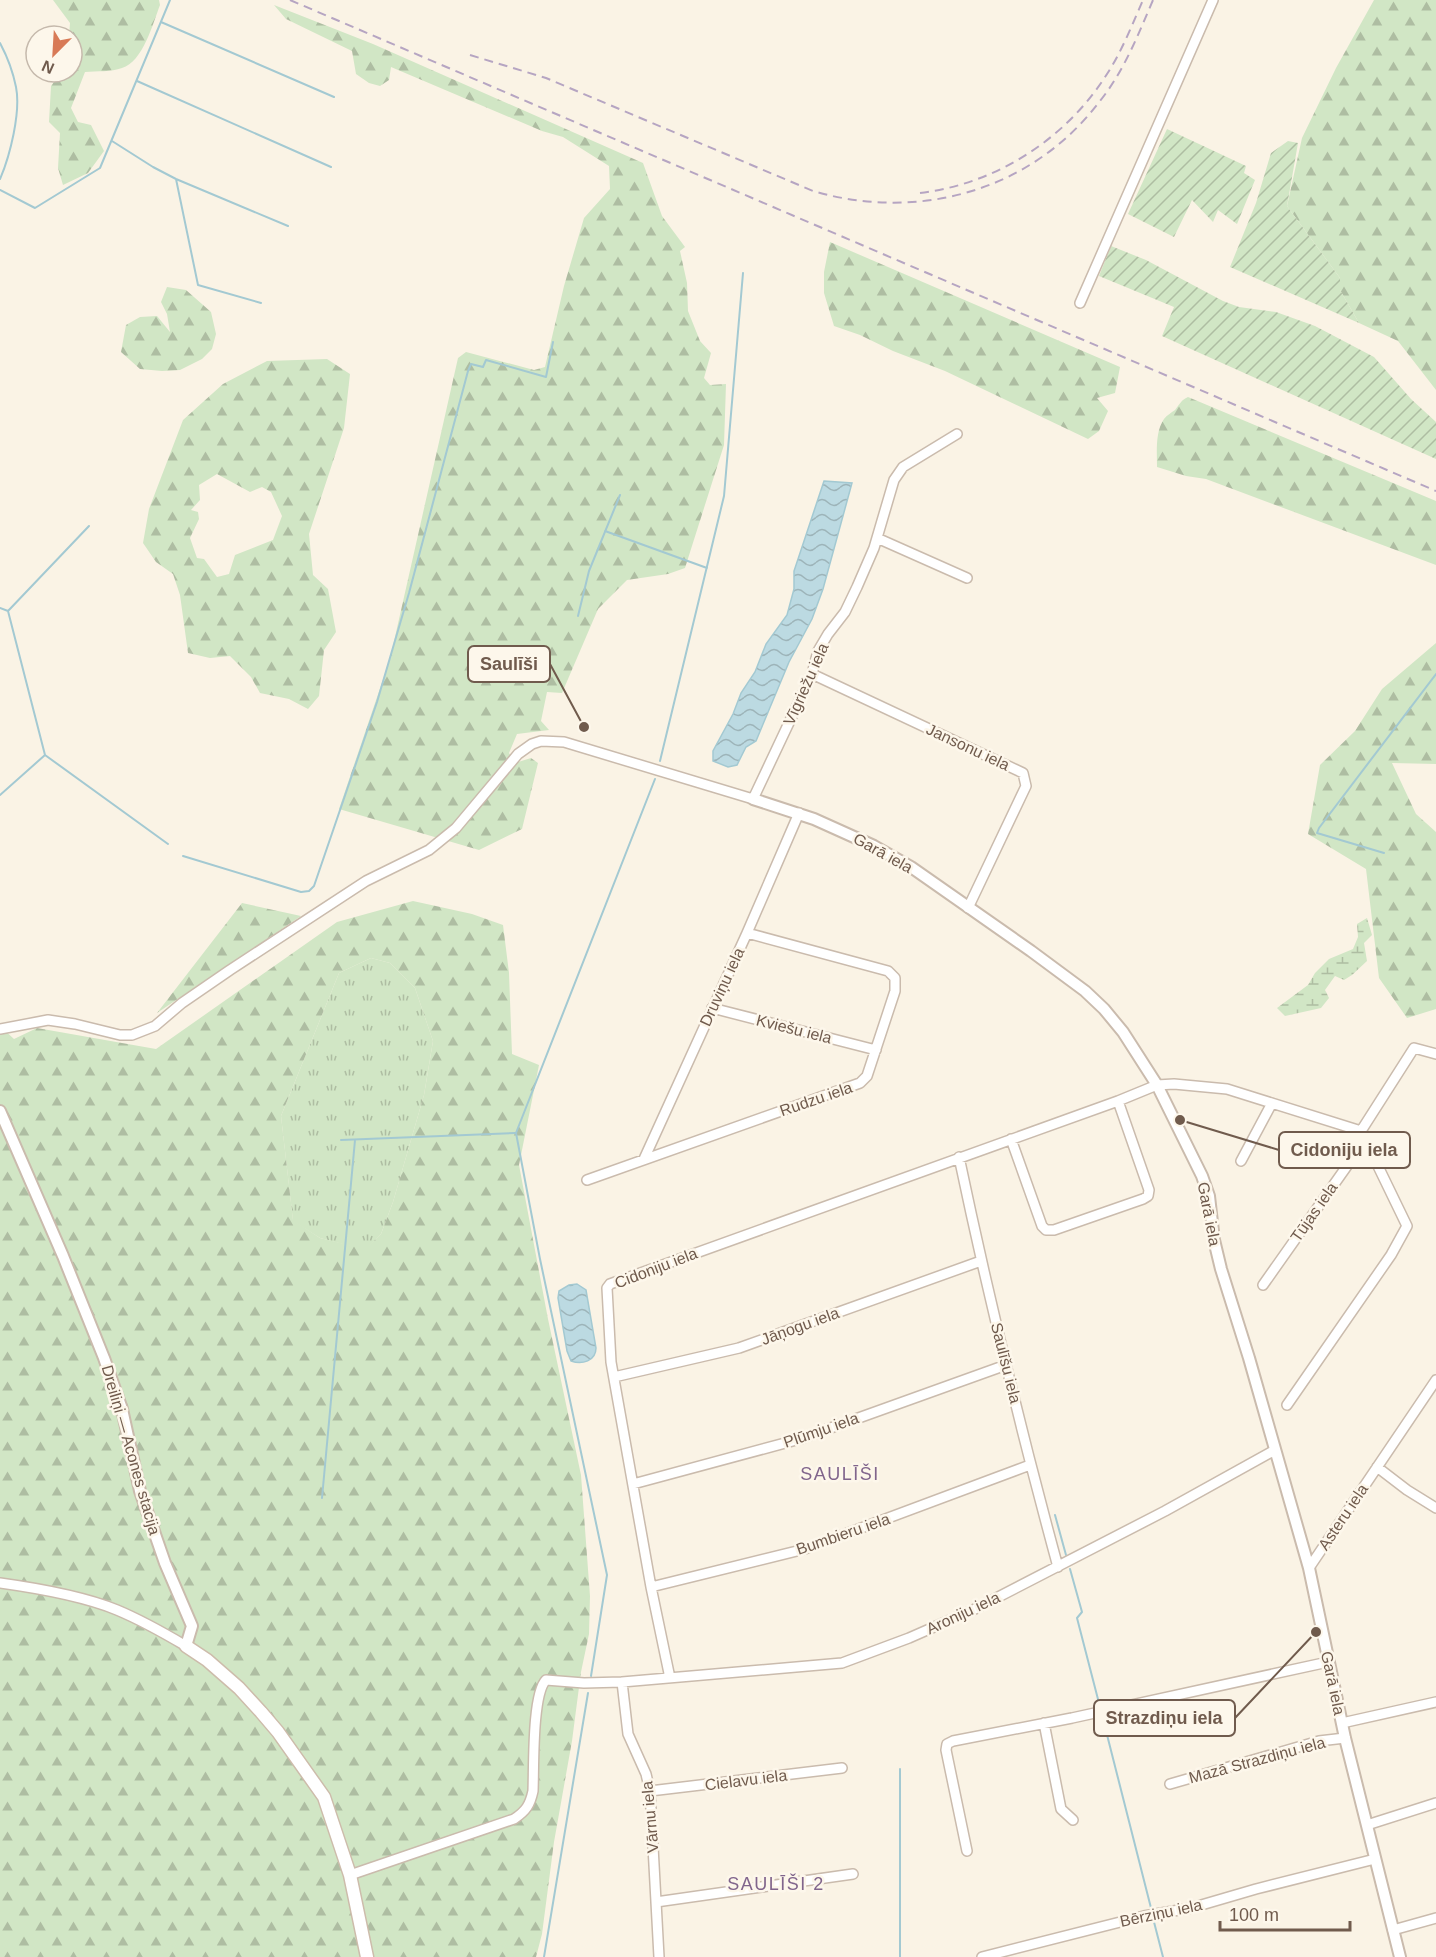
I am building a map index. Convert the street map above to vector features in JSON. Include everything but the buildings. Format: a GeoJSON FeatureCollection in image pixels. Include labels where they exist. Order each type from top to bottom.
{"type":"FeatureCollection","features":[{"type":"Feature","properties":{"kind":"main road"},"geometry":{"type":"LineString","coordinates":[[186,1646],[207,1660],[239,1688],[278,1732],[324,1797],[350,1875],[367,1957]]}},
{"type":"Feature","properties":{"kind":"street"},"geometry":{"type":"LineString","coordinates":[[1080,303],[1213,0]]}},
{"type":"Feature","properties":{"kind":"street","name":"Vīgriežu iela"},"geometry":{"type":"LineString","coordinates":[[753,799],[812,674],[818,651],[844,612],[857,587],[877,538],[894,480],[903,467],[957,434]]}},
{"type":"Feature","properties":{"kind":"street"},"geometry":{"type":"LineString","coordinates":[[877,538],[967,578]]}},
{"type":"Feature","properties":{"kind":"street","name":"Jansonu iela"},"geometry":{"type":"LineString","coordinates":[[812,674],[1023,773],[1026,786],[968,908]]}},
{"type":"Feature","properties":{"kind":"street","name":"Garā iela"},"geometry":{"type":"LineString","coordinates":[[0,1029],[48,1020],[120,1035],[132,1035],[155,1026],[220,976],[366,881],[429,850],[456,828],[518,754],[532,744],[541,741],[564,742],[799,813],[839,829],[911,867],[1031,951],[1085,991],[1104,1009],[1123,1032],[1157,1085],[1202,1176],[1209,1196],[1214,1240],[1221,1269],[1250,1358],[1309,1568],[1345,1738],[1400,1957]]}},
{"type":"Feature","properties":{"kind":"street","name":"Druviņu iela"},"geometry":{"type":"LineString","coordinates":[[644,1159],[799,813]]}},
{"type":"Feature","properties":{"kind":"street","name":"Rudzu iela"},"geometry":{"type":"LineString","coordinates":[[587,1180],[860,1083],[867,1076],[896,991],[895,978],[888,971],[747,933]]}},
{"type":"Feature","properties":{"kind":"street","name":"Kviešu iela"},"geometry":{"type":"LineString","coordinates":[[712,1008],[876,1050]]}},
{"type":"Feature","properties":{"kind":"street"},"geometry":{"type":"LineString","coordinates":[[1287,1405],[1391,1255],[1407,1226],[1364,1135],[1414,1048],[1436,1054]]}},
{"type":"Feature","properties":{"kind":"street","name":"Cidoniju iela"},"geometry":{"type":"LineString","coordinates":[[670,1678],[651,1587],[611,1362],[607,1288],[610,1284],[1157,1085],[1174,1084],[1227,1089],[1364,1135]]}},
{"type":"Feature","properties":{"kind":"street"},"geometry":{"type":"LineString","coordinates":[[1011,1139],[1042,1226],[1046,1230],[1054,1230],[1132,1203],[1148,1196],[1149,1190],[1118,1101]]}},
{"type":"Feature","properties":{"kind":"street"},"geometry":{"type":"LineString","coordinates":[[1241,1161],[1272,1103]]}},
{"type":"Feature","properties":{"kind":"street","name":"Dreiliņi — Acones stacija"},"geometry":{"type":"LineString","coordinates":[[0,1111],[73,1277],[122,1408],[140,1491],[165,1563],[192,1626],[186,1646]]}},
{"type":"Feature","properties":{"kind":"street","name":"Tūjas iela"},"geometry":{"type":"LineString","coordinates":[[1263,1285],[1364,1135]]}},
{"type":"Feature","properties":{"kind":"street","name":"Saulīšu iela"},"geometry":{"type":"LineString","coordinates":[[959,1157],[981,1261],[1030,1465],[1058,1568]]}},
{"type":"Feature","properties":{"kind":"street","name":"Jāņogu iela"},"geometry":{"type":"LineString","coordinates":[[614,1377],[739,1347],[981,1261]]}},
{"type":"Feature","properties":{"kind":"street","name":"Plūmju iela"},"geometry":{"type":"LineString","coordinates":[[633,1484],[800,1439],[1006,1365]]}},
{"type":"Feature","properties":{"kind":"street","name":"Asteru iela"},"geometry":{"type":"LineString","coordinates":[[1309,1568],[1436,1380]]}},
{"type":"Feature","properties":{"kind":"street","name":"Aroniju iela"},"geometry":{"type":"LineString","coordinates":[[350,1875],[514,1820],[525,1811],[531,1803],[533,1791],[536,1712],[541,1685],[546,1680],[584,1683],[622,1682],[842,1663],[975,1609],[1058,1568],[1275,1450]]}},
{"type":"Feature","properties":{"kind":"street","name":"Bumbieru iela"},"geometry":{"type":"LineString","coordinates":[[651,1587],[805,1549],[1030,1465]]}},
{"type":"Feature","properties":{"kind":"street","name":"Asteru iela"},"geometry":{"type":"LineString","coordinates":[[1377,1467],[1436,1508]]}},
{"type":"Feature","properties":{"kind":"street"},"geometry":{"type":"LineString","coordinates":[[0,1583],[70,1596],[114,1609],[155,1628],[186,1646]]}},
{"type":"Feature","properties":{"kind":"street"},"geometry":{"type":"LineString","coordinates":[[967,1851],[946,1750],[947,1744],[1328,1662]]}},
{"type":"Feature","properties":{"kind":"street","name":"Vārnu iela"},"geometry":{"type":"LineString","coordinates":[[622,1682],[628,1734],[646,1774],[650,1791],[659,1957]]}},
{"type":"Feature","properties":{"kind":"street"},"geometry":{"type":"LineString","coordinates":[[1342,1723],[1436,1702]]}},
{"type":"Feature","properties":{"kind":"street"},"geometry":{"type":"LineString","coordinates":[[1044,1723],[1061,1809],[1072,1820]]}},
{"type":"Feature","properties":{"kind":"street","name":"Mazā Strazdiņu iela"},"geometry":{"type":"LineString","coordinates":[[1170,1784],[1319,1741],[1345,1738]]}},
{"type":"Feature","properties":{"kind":"street","name":"Cielavu iela"},"geometry":{"type":"LineString","coordinates":[[650,1791],[842,1768]]}},
{"type":"Feature","properties":{"kind":"street"},"geometry":{"type":"LineString","coordinates":[[1366,1825],[1436,1803]]}},
{"type":"Feature","properties":{"kind":"street","name":"Bērziņu iela"},"geometry":{"type":"LineString","coordinates":[[982,1957],[1144,1916],[1191,1908],[1256,1888],[1375,1859]]}},
{"type":"Feature","properties":{"kind":"street"},"geometry":{"type":"LineString","coordinates":[[656,1902],[853,1874]]}},
{"type":"Feature","properties":{"kind":"street"},"geometry":{"type":"LineString","coordinates":[[1393,1930],[1436,1918]]}},
{"type":"Feature","properties":{"kind":"green space"},"geometry":{"type":"Polygon","coordinates":[[[53,0],[159,0],[160,5],[146,41],[136,58],[122,68],[85,72],[84,75],[84,24],[70,23],[53,0]]]}},
{"type":"Feature","properties":{"kind":"green space"},"geometry":{"type":"Polygon","coordinates":[[[1374,0],[1436,0],[1436,390],[1398,341],[1359,323],[1340,290],[1340,278],[1287,206],[1302,138],[1336,68],[1374,0]]]}},
{"type":"Feature","properties":{"kind":"green space"},"geometry":{"type":"Polygon","coordinates":[[[274,5],[373,44],[643,163],[662,216],[685,247],[680,251],[687,283],[688,311],[700,341],[711,353],[704,378],[710,385],[726,384],[724,445],[685,568],[668,574],[627,580],[598,609],[562,693],[547,692],[541,721],[549,730],[517,734],[509,753],[515,763],[531,758],[538,763],[522,829],[479,850],[339,809],[390,659],[458,358],[466,352],[534,370],[545,367],[564,286],[584,218],[610,189],[609,166],[563,137],[542,131],[391,67],[389,80],[380,86],[369,83],[356,74],[352,51],[286,19],[274,5]]]}},
{"type":"Feature","properties":{"kind":"green space"},"geometry":{"type":"Polygon","coordinates":[[[52,84],[80,84],[71,108],[78,122],[91,125],[104,151],[88,173],[63,185],[58,168],[60,133],[49,122],[52,84]]]}},
{"type":"Feature","properties":{"kind":"green space"},"geometry":{"type":"Polygon","coordinates":[[[1167,129],[1246,166],[1244,173],[1255,180],[1237,224],[1218,210],[1213,222],[1192,200],[1174,237],[1128,214],[1167,129]]]}},
{"type":"Feature","properties":{"kind":"green space"},"geometry":{"type":"Polygon","coordinates":[[[1288,141],[1298,143],[1287,206],[1340,278],[1340,290],[1359,323],[1230,267],[1256,203],[1271,153],[1288,141]]]}},
{"type":"Feature","properties":{"kind":"green space"},"geometry":{"type":"Polygon","coordinates":[[[830,242],[1120,367],[1115,393],[1097,398],[1108,411],[1099,431],[1088,439],[945,371],[834,326],[824,293],[824,272],[830,242]]]}},
{"type":"Feature","properties":{"kind":"green space"},"geometry":{"type":"Polygon","coordinates":[[[1111,246],[1146,260],[1223,301],[1239,307],[1276,312],[1315,326],[1374,357],[1411,399],[1436,422],[1436,459],[1162,336],[1174,307],[1099,276],[1111,246]]]}},
{"type":"Feature","properties":{"kind":"green space"},"geometry":{"type":"Polygon","coordinates":[[[167,287],[186,290],[211,312],[216,334],[212,349],[202,359],[180,370],[140,369],[121,352],[126,325],[140,317],[157,316],[170,332],[167,314],[161,302],[167,287]]]}},
{"type":"Feature","properties":{"kind":"green space"},"geometry":{"type":"Polygon","coordinates":[[[327,359],[350,374],[344,428],[309,534],[313,575],[328,589],[336,632],[324,650],[319,696],[308,709],[289,699],[260,693],[251,677],[230,656],[210,658],[188,653],[180,595],[173,574],[156,562],[143,543],[149,509],[183,420],[223,384],[267,361],[327,359]],[[217,474],[199,485],[200,500],[191,510],[198,512],[199,519],[190,538],[197,558],[204,559],[217,577],[229,574],[235,555],[273,540],[282,516],[271,492],[262,487],[250,492],[217,474]]]}},
{"type":"Feature","properties":{"kind":"green space"},"geometry":{"type":"Polygon","coordinates":[[[1188,397],[1436,501],[1436,565],[1206,479],[1186,476],[1157,467],[1157,442],[1161,424],[1188,397]]]}},
{"type":"Feature","properties":{"kind":"green space"},"geometry":{"type":"Polygon","coordinates":[[[1436,643],[1436,764],[1392,763],[1416,814],[1436,832],[1436,1009],[1407,1018],[1379,978],[1366,869],[1308,834],[1320,765],[1355,731],[1382,689],[1436,643]]]}},
{"type":"Feature","properties":{"kind":"green space"},"geometry":{"type":"Polygon","coordinates":[[[413,901],[472,914],[503,925],[509,973],[512,1054],[539,1065],[519,1165],[581,1475],[590,1596],[589,1634],[554,1842],[542,1934],[536,1957],[0,1957],[0,1026],[14,1039],[37,1028],[156,1049],[337,922],[413,901]],[[371,958],[339,973],[281,1116],[293,1220],[320,1238],[365,1249],[381,1234],[393,1202],[424,1095],[433,1041],[415,988],[390,963],[371,958]]]}},
{"type":"Feature","properties":{"kind":"green space"},"geometry":{"type":"Polygon","coordinates":[[[242,903],[301,916],[157,1013],[242,903]]]}},
{"type":"Feature","properties":{"kind":"green space"},"geometry":{"type":"Polygon","coordinates":[[[1367,918],[1372,935],[1364,943],[1367,961],[1344,980],[1335,976],[1325,990],[1329,998],[1321,1008],[1285,1016],[1277,1008],[1308,985],[1315,973],[1329,959],[1353,949],[1358,937],[1357,924],[1367,918]]]}},
{"type":"Feature","properties":{"kind":"green space"},"geometry":{"type":"Polygon","coordinates":[[[371,958],[390,963],[415,988],[433,1041],[424,1095],[393,1202],[381,1234],[365,1250],[320,1238],[293,1221],[281,1116],[339,973],[371,958]]]}},
{"type":"Feature","properties":{"kind":"water"},"geometry":{"type":"Polygon","coordinates":[[[824,481],[852,483],[823,589],[812,619],[789,662],[756,741],[746,747],[737,765],[728,767],[713,761],[713,751],[733,714],[741,693],[755,672],[766,644],[787,615],[794,589],[794,571],[824,481]]]}},
{"type":"Feature","properties":{"kind":"water"},"geometry":{"type":"Polygon","coordinates":[[[577,1284],[586,1290],[596,1348],[591,1359],[580,1362],[571,1361],[567,1351],[558,1298],[559,1291],[569,1285],[577,1284]]]}},
{"type":"Feature","properties":{"kind":"waterway"},"geometry":{"type":"LineString","coordinates":[[0,190],[35,208],[100,168],[170,0]]}},
{"type":"Feature","properties":{"kind":"waterway"},"geometry":{"type":"LineString","coordinates":[[161,22],[334,97]]}},
{"type":"Feature","properties":{"kind":"waterway"},"geometry":{"type":"LineString","coordinates":[[0,43],[11,70],[17,97],[14,134],[0,179]]}},
{"type":"Feature","properties":{"kind":"waterway"},"geometry":{"type":"LineString","coordinates":[[137,81],[331,167]]}},
{"type":"Feature","properties":{"kind":"waterway"},"geometry":{"type":"LineString","coordinates":[[112,141],[176,179],[288,226]]}},
{"type":"Feature","properties":{"kind":"waterway"},"geometry":{"type":"LineString","coordinates":[[176,179],[198,285],[261,303]]}},
{"type":"Feature","properties":{"kind":"waterway"},"geometry":{"type":"LineString","coordinates":[[660,761],[724,496],[743,273]]}},
{"type":"Feature","properties":{"kind":"waterway"},"geometry":{"type":"LineString","coordinates":[[183,856],[301,892],[309,891],[314,886],[377,702],[471,364],[483,367],[486,360],[546,377],[553,342]]}},
{"type":"Feature","properties":{"kind":"waterway"},"geometry":{"type":"LineString","coordinates":[[578,616],[589,571],[620,495]]}},
{"type":"Feature","properties":{"kind":"waterway"},"geometry":{"type":"LineString","coordinates":[[0,608],[8,611],[89,526]]}},
{"type":"Feature","properties":{"kind":"waterway"},"geometry":{"type":"LineString","coordinates":[[605,531],[707,568]]}},
{"type":"Feature","properties":{"kind":"waterway"},"geometry":{"type":"LineString","coordinates":[[8,611],[45,755],[168,844]]}},
{"type":"Feature","properties":{"kind":"waterway"},"geometry":{"type":"LineString","coordinates":[[1384,853],[1317,833],[1436,674]]}},
{"type":"Feature","properties":{"kind":"waterway"},"geometry":{"type":"LineString","coordinates":[[0,795],[45,755]]}},
{"type":"Feature","properties":{"kind":"waterway"},"geometry":{"type":"LineString","coordinates":[[591,1676],[607,1575],[540,1259],[516,1133],[655,779]]}},
{"type":"Feature","properties":{"kind":"waterway"},"geometry":{"type":"LineString","coordinates":[[341,1140],[515,1133]]}},
{"type":"Feature","properties":{"kind":"waterway"},"geometry":{"type":"LineString","coordinates":[[322,1498],[355,1140]]}},
{"type":"Feature","properties":{"kind":"waterway"},"geometry":{"type":"LineString","coordinates":[[1055,1515],[1066,1555]]}},
{"type":"Feature","properties":{"kind":"waterway"},"geometry":{"type":"LineString","coordinates":[[1070,1569],[1082,1612],[1077,1618],[1100,1707]]}},
{"type":"Feature","properties":{"kind":"waterway"},"geometry":{"type":"LineString","coordinates":[[544,1957],[588,1693]]}},
{"type":"Feature","properties":{"kind":"waterway"},"geometry":{"type":"LineString","coordinates":[[1103,1719],[1151,1908]]}},
{"type":"Feature","properties":{"kind":"waterway"},"geometry":{"type":"LineString","coordinates":[[900,1769],[900,1957]]}},
{"type":"Feature","properties":{"kind":"waterway"},"geometry":{"type":"LineString","coordinates":[[1154,1922],[1163,1957]]}},
{"type":"Feature","properties":{"kind":"railway"},"geometry":{"type":"LineString","coordinates":[[290,0],[1436,491]]}},
{"type":"Feature","properties":{"kind":"railway"},"geometry":{"type":"LineString","coordinates":[[920,193],[976,180],[1002,169],[1050,138],[1071,119],[1107,74],[1143,0]]}},
{"type":"Feature","properties":{"kind":"railway"},"geometry":{"type":"LineString","coordinates":[[470,55],[546,78],[813,191],[853,200],[893,203],[932,200],[971,191],[1007,177],[1041,157],[1072,132],[1109,89],[1130,52],[1153,0]]}},
{"type":"Feature","properties":{"kind":"place","name":"Saulīši"},"geometry":{"type":"Point","coordinates":[584,727]}},
{"type":"Feature","properties":{"kind":"place","name":"Cidoniju iela"},"geometry":{"type":"Point","coordinates":[1180,1120]}},
{"type":"Feature","properties":{"kind":"place","name":"Strazdiņu iela"},"geometry":{"type":"Point","coordinates":[1316,1632]}},
{"type":"Feature","properties":{"kind":"district","name":"SAULĪŠI"},"geometry":{"type":"Point","coordinates":[840,1474]}},
{"type":"Feature","properties":{"kind":"district","name":"SAULĪŠI 2"},"geometry":{"type":"Point","coordinates":[776,1884]}}]}
